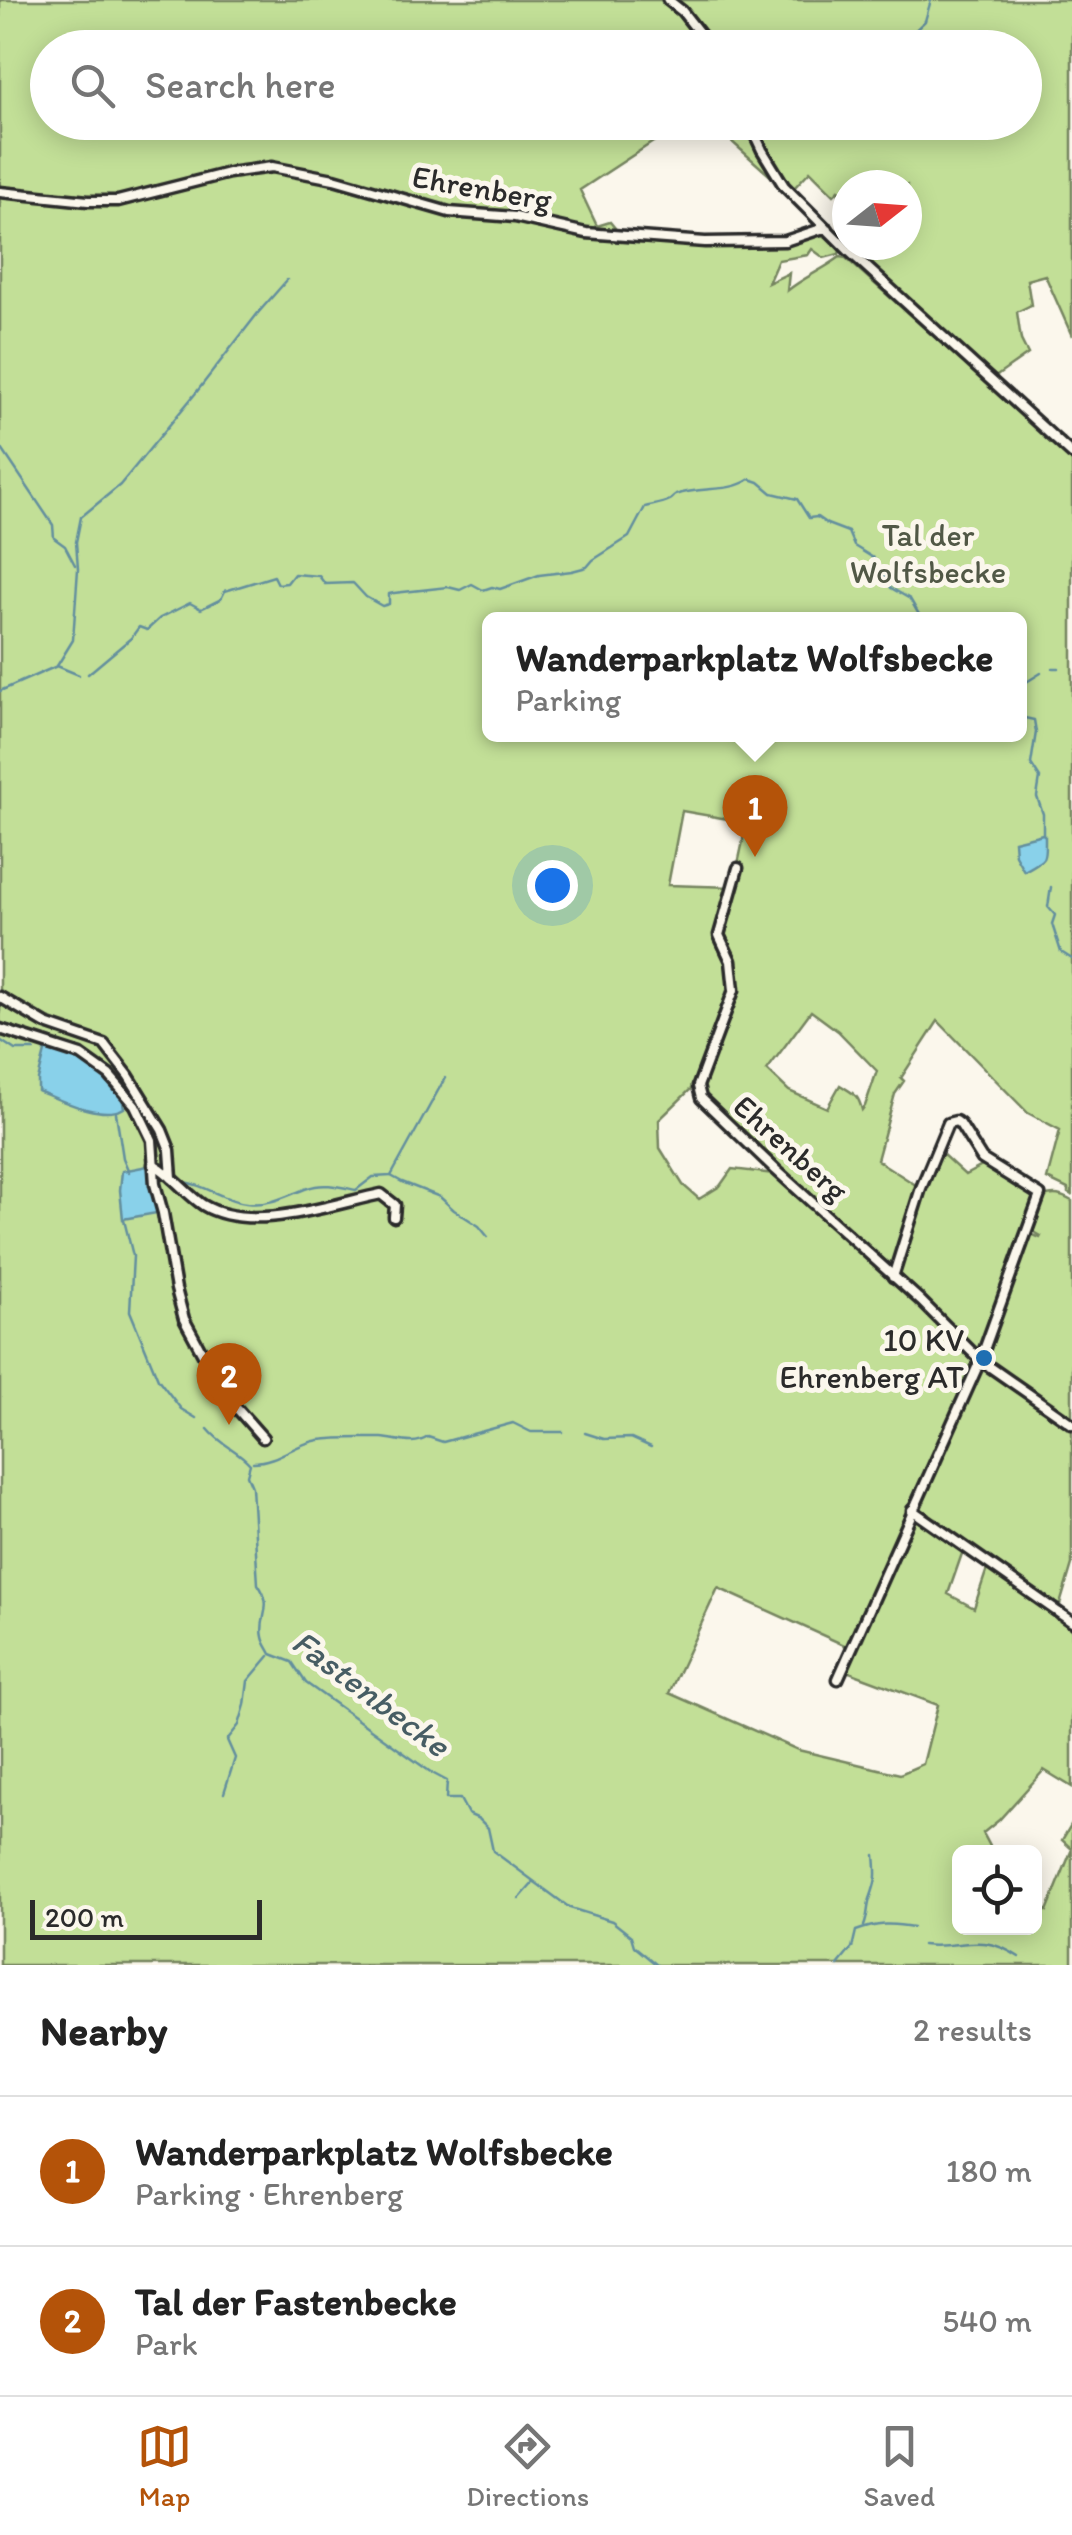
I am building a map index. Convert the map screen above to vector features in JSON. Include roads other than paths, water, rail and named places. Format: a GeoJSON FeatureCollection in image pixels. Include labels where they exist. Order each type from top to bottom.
{"type":"FeatureCollection","features":[{"type":"Feature","properties":{"kind":"street"},"geometry":{"type":"LineString","coordinates":[[668,0],[682,10],[697,30]]}},
{"type":"Feature","properties":{"kind":"street"},"geometry":{"type":"LineString","coordinates":[[758,140],[777,177],[938,334],[1072,454]]}},
{"type":"Feature","properties":{"kind":"street","name":"Ehrenberg"},"geometry":{"type":"LineString","coordinates":[[0,192],[118,201],[229,173],[272,167],[449,212],[515,217],[586,233],[726,242],[785,240],[828,228]]}},
{"type":"Feature","properties":{"kind":"street","name":"Ehrenberg"},"geometry":{"type":"LineString","coordinates":[[738,868],[719,935],[731,961],[734,990],[698,1086],[702,1098],[980,1360],[1072,1424]]}},
{"type":"Feature","properties":{"kind":"street"},"geometry":{"type":"LineString","coordinates":[[0,996],[46,1024],[104,1044],[128,1074],[162,1130],[170,1150],[172,1178]]}},
{"type":"Feature","properties":{"kind":"street"},"geometry":{"type":"LineString","coordinates":[[0,1029],[70,1050],[100,1068],[136,1106],[152,1140],[154,1184],[184,1319],[225,1395],[262,1438]]}},
{"type":"Feature","properties":{"kind":"street"},"geometry":{"type":"LineString","coordinates":[[838,1679],[980,1360],[1040,1195],[982,1159],[956,1121],[948,1123],[921,1188],[893,1277]]}},
{"type":"Feature","properties":{"kind":"street"},"geometry":{"type":"LineString","coordinates":[[153,1164],[205,1206],[226,1213],[261,1216],[312,1212],[381,1194],[395,1205],[394,1218]]}},
{"type":"Feature","properties":{"kind":"street"},"geometry":{"type":"LineString","coordinates":[[912,1510],[1072,1622]]}},
{"type":"Feature","properties":{"kind":"water"},"geometry":{"type":"Polygon","coordinates":[[[1043,834],[1043,858],[1024,871],[1015,855],[1014,841],[1043,834]]]}},
{"type":"Feature","properties":{"kind":"water"},"geometry":{"type":"Polygon","coordinates":[[[46,1048],[83,1060],[106,1074],[121,1095],[124,1108],[93,1111],[38,1091],[46,1048]]]}},
{"type":"Feature","properties":{"kind":"water"},"geometry":{"type":"Polygon","coordinates":[[[153,1165],[162,1212],[123,1219],[122,1171],[153,1165]]]}},
{"type":"Feature","properties":{"kind":"waterway"},"geometry":{"type":"LineString","coordinates":[[916,30],[925,21],[931,0]]}},
{"type":"Feature","properties":{"kind":"waterway"},"geometry":{"type":"LineString","coordinates":[[57,666],[73,640],[76,542],[81,517],[120,485],[287,280]]}},
{"type":"Feature","properties":{"kind":"waterway"},"geometry":{"type":"LineString","coordinates":[[0,446],[53,525],[54,538],[65,546],[75,565]]}},
{"type":"Feature","properties":{"kind":"waterway"},"geometry":{"type":"LineString","coordinates":[[88,674],[139,627],[147,630],[160,618],[190,603],[201,609],[221,599],[225,591],[274,576],[278,584],[287,583],[294,574],[319,576],[325,584],[353,583],[382,606],[389,604],[389,594],[394,593],[448,587],[460,590],[472,584],[483,590],[500,589],[539,575],[587,567],[629,537],[645,507],[685,492],[732,486],[750,479],[772,493],[797,499],[809,518],[817,517],[848,532],[854,546],[875,559],[891,588],[910,599],[918,612]]}},
{"type":"Feature","properties":{"kind":"waterway"},"geometry":{"type":"LineString","coordinates":[[0,691],[57,666],[79,675]]}},
{"type":"Feature","properties":{"kind":"waterway"},"geometry":{"type":"LineString","coordinates":[[1053,668],[1059,668]]}},
{"type":"Feature","properties":{"kind":"waterway"},"geometry":{"type":"LineString","coordinates":[[1027,682],[1041,673]]}},
{"type":"Feature","properties":{"kind":"waterway"},"geometry":{"type":"LineString","coordinates":[[1027,718],[1034,720],[1036,732],[1031,764],[1040,778],[1037,797],[1043,814],[1043,833]]}},
{"type":"Feature","properties":{"kind":"waterway"},"geometry":{"type":"LineString","coordinates":[[1051,887],[1048,907],[1055,915],[1052,924],[1061,952],[1072,959]]}},
{"type":"Feature","properties":{"kind":"waterway","name":"Fastenbecke"},"geometry":{"type":"LineString","coordinates":[[0,1040],[15,1050],[34,1050]]}},
{"type":"Feature","properties":{"kind":"waterway"},"geometry":{"type":"LineString","coordinates":[[184,1182],[255,1204],[320,1185],[356,1190],[373,1177],[391,1176],[445,1078]]}},
{"type":"Feature","properties":{"kind":"waterway","name":"Fastenbecke"},"geometry":{"type":"LineString","coordinates":[[116,1113],[129,1172]]}},
{"type":"Feature","properties":{"kind":"waterway"},"geometry":{"type":"LineString","coordinates":[[391,1176],[440,1197],[488,1237]]}},
{"type":"Feature","properties":{"kind":"waterway","name":"Fastenbecke"},"geometry":{"type":"LineString","coordinates":[[124,1220],[133,1256],[130,1311],[158,1379],[181,1409],[196,1418]]}},
{"type":"Feature","properties":{"kind":"waterway"},"geometry":{"type":"LineString","coordinates":[[253,1462],[327,1439],[411,1442],[428,1437],[443,1442],[513,1423],[531,1432],[563,1432]]}},
{"type":"Feature","properties":{"kind":"waterway","name":"Fastenbecke"},"geometry":{"type":"LineString","coordinates":[[208,1429],[250,1464],[247,1475],[252,1487],[258,1584],[266,1606],[262,1630],[271,1654],[292,1662],[306,1683],[447,1781],[446,1799],[460,1799],[468,1814],[488,1828],[493,1851],[570,1908],[612,1921],[657,1965]]}},
{"type":"Feature","properties":{"kind":"waterway"},"geometry":{"type":"LineString","coordinates":[[585,1433],[604,1439],[631,1438],[651,1447]]}},
{"type":"Feature","properties":{"kind":"waterway"},"geometry":{"type":"LineString","coordinates":[[224,1793],[235,1758],[227,1740],[239,1725],[248,1681],[269,1656]]}},
{"type":"Feature","properties":{"kind":"waterway"},"geometry":{"type":"LineString","coordinates":[[864,1926],[875,1882],[875,1855]]}},
{"type":"Feature","properties":{"kind":"waterway"},"geometry":{"type":"LineString","coordinates":[[519,1899],[534,1882]]}},
{"type":"Feature","properties":{"kind":"waterway"},"geometry":{"type":"LineString","coordinates":[[838,1965],[852,1948],[856,1931],[884,1925],[913,1927]]}},
{"type":"Feature","properties":{"kind":"waterway"},"geometry":{"type":"LineString","coordinates":[[922,1945],[993,1944],[1019,1957]]}},
{"type":"Feature","properties":{"kind":"place","name":"Wanderparkplatz Wolfsbecke"},"geometry":{"type":"Point","coordinates":[755,857]}},
{"type":"Feature","properties":{"kind":"place","name":"10 KV Ehrenberg AT"},"geometry":{"type":"Point","coordinates":[984,1358]}},
{"type":"Feature","properties":{"kind":"place","name":"Tal der Fastenbecke"},"geometry":{"type":"Point","coordinates":[229,1425]}},
{"type":"Feature","properties":{"kind":"park label","name":"Tal der Wolfsbecke"},"geometry":{"type":"Point","coordinates":[928,554]}}]}
